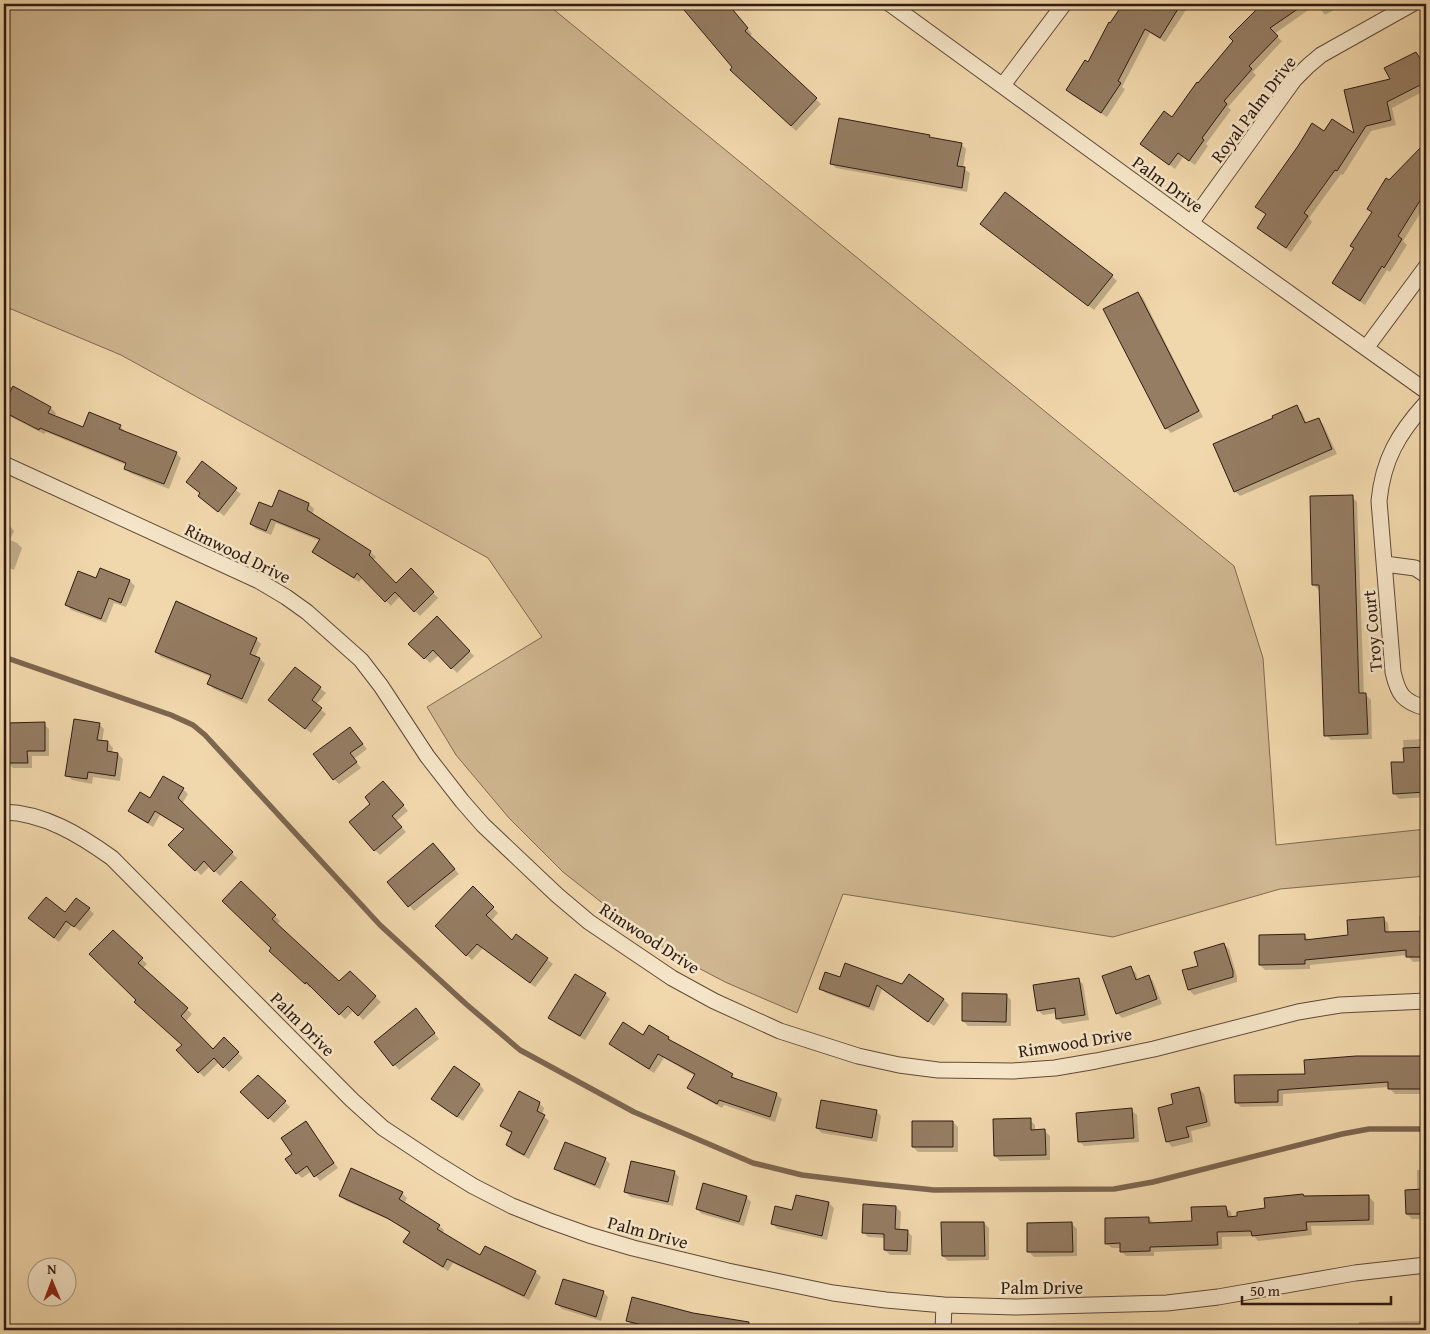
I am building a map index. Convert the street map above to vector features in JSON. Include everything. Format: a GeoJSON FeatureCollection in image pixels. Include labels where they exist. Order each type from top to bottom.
{"type":"FeatureCollection","features":[{"type":"Feature","properties":{"kind":"street","name":"Palm Drive"},"geometry":{"type":"LineString","coordinates":[[890,4],[1426,391]]}},
{"type":"Feature","properties":{"kind":"street"},"geometry":{"type":"LineString","coordinates":[[1003,85],[1064,4]]}},
{"type":"Feature","properties":{"kind":"street","name":"Royal Palm Drive"},"geometry":{"type":"LineString","coordinates":[[1191,223],[1294,80],[1308,66],[1335,46],[1412,4]]}},
{"type":"Feature","properties":{"kind":"street"},"geometry":{"type":"LineString","coordinates":[[1366,348],[1426,268]]}},
{"type":"Feature","properties":{"kind":"street","name":"Troy Court"},"geometry":{"type":"LineString","coordinates":[[1426,403],[1403,431],[1386,466],[1381,482],[1379,501],[1393,672],[1402,697],[1415,705],[1426,708]]}},
{"type":"Feature","properties":{"kind":"street","name":"Rimwood Drive"},"geometry":{"type":"LineString","coordinates":[[4,464],[259,581],[307,612],[361,660],[381,686],[427,756],[462,801],[483,825],[557,896],[589,922],[672,978],[714,1001],[780,1031],[858,1056],[899,1065],[938,1070],[1013,1071],[1055,1068],[1154,1049],[1298,1012],[1340,1005],[1426,1001]]}},
{"type":"Feature","properties":{"kind":"street"},"geometry":{"type":"LineString","coordinates":[[1385,564],[1415,568],[1426,575]]}},
{"type":"Feature","properties":{"kind":"street","name":"Palm Drive"},"geometry":{"type":"LineString","coordinates":[[4,812],[36,818],[63,828],[89,841],[112,858],[352,1100],[383,1128],[473,1186],[504,1202],[589,1235],[633,1248],[728,1271],[833,1293],[944,1305],[1016,1307],[1167,1303],[1218,1297],[1355,1273],[1426,1265]]}},
{"type":"Feature","properties":{"kind":"street"},"geometry":{"type":"LineString","coordinates":[[943,1330],[944,1305]]}},
{"type":"Feature","properties":{"kind":"shaded area"},"geometry":{"type":"Polygon","coordinates":[[[4,4],[547,4],[1234,566],[1263,658],[1276,845],[1426,829],[1426,876],[1280,889],[1113,937],[843,894],[797,1013],[725,982],[674,955],[619,916],[563,872],[509,818],[456,755],[427,707],[542,637],[488,558],[121,355],[4,306],[4,4]]]}},
{"type":"Feature","properties":{"kind":"building"},"geometry":{"type":"Polygon","coordinates":[[[679,4],[728,4],[748,28],[745,31],[817,98],[791,126],[730,70],[732,67],[679,4]]]}},
{"type":"Feature","properties":{"kind":"building"},"geometry":{"type":"Polygon","coordinates":[[[1123,4],[1181,4],[1160,38],[1145,29],[1118,81],[1121,83],[1101,113],[1066,90],[1085,60],[1088,62],[1109,22],[1123,4]]]}},
{"type":"Feature","properties":{"kind":"building"},"geometry":{"type":"Polygon","coordinates":[[[1262,4],[1305,4],[1270,28],[1278,36],[1249,66],[1252,69],[1224,101],[1227,104],[1202,138],[1204,140],[1189,161],[1178,153],[1169,165],[1140,144],[1164,111],[1172,117],[1197,82],[1233,41],[1229,37],[1262,4]]]}},
{"type":"Feature","properties":{"kind":"building"},"geometry":{"type":"Polygon","coordinates":[[[1416,52],[1421,60],[1426,55],[1426,82],[1387,102],[1391,120],[1366,126],[1337,171],[1335,170],[1304,213],[1308,216],[1286,248],[1257,228],[1266,214],[1255,207],[1312,123],[1324,131],[1332,119],[1354,133],[1344,90],[1390,79],[1384,68],[1416,52]]]}},
{"type":"Feature","properties":{"kind":"building"},"geometry":{"type":"Polygon","coordinates":[[[839,118],[962,143],[957,166],[965,167],[962,188],[830,164],[839,118]]]}},
{"type":"Feature","properties":{"kind":"building"},"geometry":{"type":"Polygon","coordinates":[[[1426,142],[1426,191],[1398,236],[1402,239],[1360,301],[1332,283],[1354,248],[1350,246],[1372,212],[1367,209],[1386,178],[1389,180],[1426,142]]]}},
{"type":"Feature","properties":{"kind":"building"},"geometry":{"type":"Polygon","coordinates":[[[1005,192],[1113,275],[1088,306],[980,224],[1005,192]]]}},
{"type":"Feature","properties":{"kind":"building"},"geometry":{"type":"Polygon","coordinates":[[[1138,292],[1199,411],[1165,429],[1103,309],[1138,292]]]}},
{"type":"Feature","properties":{"kind":"building"},"geometry":{"type":"Polygon","coordinates":[[[13,386],[51,407],[48,413],[83,427],[89,412],[121,425],[119,429],[177,452],[164,484],[124,469],[126,463],[40,428],[39,430],[4,412],[4,404],[13,386]]]}},
{"type":"Feature","properties":{"kind":"building"},"geometry":{"type":"Polygon","coordinates":[[[1297,405],[1305,423],[1319,418],[1332,449],[1234,492],[1213,444],[1273,418],[1272,416],[1297,405]]]}},
{"type":"Feature","properties":{"kind":"building"},"geometry":{"type":"Polygon","coordinates":[[[202,461],[237,488],[218,512],[198,496],[200,493],[186,482],[202,461]]]}},
{"type":"Feature","properties":{"kind":"building"},"geometry":{"type":"Polygon","coordinates":[[[279,490],[309,503],[307,510],[371,551],[369,555],[396,583],[411,568],[434,592],[414,612],[395,592],[385,602],[357,573],[354,578],[312,552],[320,539],[271,519],[266,531],[250,524],[259,502],[272,507],[279,490]]]}},
{"type":"Feature","properties":{"kind":"building"},"geometry":{"type":"Polygon","coordinates":[[[1353,495],[1359,693],[1366,693],[1368,734],[1324,736],[1319,585],[1312,585],[1310,496],[1353,495]]]}},
{"type":"Feature","properties":{"kind":"building"},"geometry":{"type":"Polygon","coordinates":[[[100,568],[130,580],[121,603],[109,598],[101,619],[65,605],[78,571],[96,578],[100,568]]]}},
{"type":"Feature","properties":{"kind":"building"},"geometry":{"type":"Polygon","coordinates":[[[176,601],[257,638],[250,654],[260,658],[242,699],[207,684],[211,675],[155,652],[176,601]]]}},
{"type":"Feature","properties":{"kind":"building"},"geometry":{"type":"Polygon","coordinates":[[[437,616],[470,651],[451,669],[433,650],[424,659],[408,644],[437,616]]]}},
{"type":"Feature","properties":{"kind":"building"},"geometry":{"type":"Polygon","coordinates":[[[295,667],[321,687],[312,700],[322,708],[305,729],[268,700],[295,667]]]}},
{"type":"Feature","properties":{"kind":"building"},"geometry":{"type":"Polygon","coordinates":[[[74,719],[100,723],[97,740],[108,741],[107,751],[118,753],[115,776],[88,772],[87,779],[65,776],[74,719]]]}},
{"type":"Feature","properties":{"kind":"building"},"geometry":{"type":"Polygon","coordinates":[[[45,722],[45,751],[27,751],[28,763],[6,763],[6,723],[45,722]]]}},
{"type":"Feature","properties":{"kind":"building"},"geometry":{"type":"Polygon","coordinates":[[[350,727],[363,744],[350,753],[357,762],[333,780],[313,754],[350,727]]]}},
{"type":"Feature","properties":{"kind":"building"},"geometry":{"type":"Polygon","coordinates":[[[1426,747],[1426,792],[1393,794],[1391,762],[1404,762],[1403,748],[1426,747]]]}},
{"type":"Feature","properties":{"kind":"building"},"geometry":{"type":"Polygon","coordinates":[[[163,776],[184,788],[178,798],[233,852],[214,872],[204,861],[195,871],[168,845],[184,829],[155,811],[148,823],[128,811],[140,792],[150,798],[163,776]]]}},
{"type":"Feature","properties":{"kind":"building"},"geometry":{"type":"Polygon","coordinates":[[[383,781],[404,805],[392,816],[402,827],[374,851],[349,822],[370,804],[365,797],[383,781]]]}},
{"type":"Feature","properties":{"kind":"building"},"geometry":{"type":"Polygon","coordinates":[[[433,843],[455,869],[408,907],[387,882],[433,843]]]}},
{"type":"Feature","properties":{"kind":"building"},"geometry":{"type":"Polygon","coordinates":[[[241,881],[276,915],[272,919],[339,981],[350,971],[376,996],[358,1016],[348,1006],[339,1015],[306,982],[305,984],[269,951],[271,948],[222,901],[241,881]]]}},
{"type":"Feature","properties":{"kind":"building"},"geometry":{"type":"Polygon","coordinates":[[[473,886],[494,907],[486,915],[512,940],[516,934],[548,958],[530,983],[477,944],[466,956],[435,926],[473,886]]]}},
{"type":"Feature","properties":{"kind":"building"},"geometry":{"type":"Polygon","coordinates":[[[46,897],[65,912],[76,898],[90,908],[74,927],[66,921],[54,938],[28,918],[46,897]]]}},
{"type":"Feature","properties":{"kind":"building"},"geometry":{"type":"Polygon","coordinates":[[[1384,917],[1385,932],[1426,931],[1426,957],[1406,957],[1406,950],[1305,960],[1305,964],[1259,965],[1259,935],[1305,934],[1305,940],[1348,935],[1347,920],[1384,917]]]}},
{"type":"Feature","properties":{"kind":"building"},"geometry":{"type":"Polygon","coordinates":[[[113,930],[143,958],[138,963],[188,1008],[181,1016],[213,1049],[224,1037],[239,1052],[223,1068],[214,1058],[198,1073],[176,1050],[182,1045],[134,1002],[136,1000],[89,954],[113,930]]]}},
{"type":"Feature","properties":{"kind":"building"},"geometry":{"type":"Polygon","coordinates":[[[1224,943],[1233,971],[1233,977],[1188,990],[1182,970],[1198,966],[1194,952],[1224,943]]]}},
{"type":"Feature","properties":{"kind":"building"},"geometry":{"type":"Polygon","coordinates":[[[845,963],[902,984],[909,974],[944,999],[928,1022],[877,985],[869,1007],[819,989],[825,972],[840,977],[845,963]]]}},
{"type":"Feature","properties":{"kind":"building"},"geometry":{"type":"Polygon","coordinates":[[[1131,966],[1136,980],[1149,975],[1157,999],[1116,1014],[1102,976],[1131,966]]]}},
{"type":"Feature","properties":{"kind":"building"},"geometry":{"type":"Polygon","coordinates":[[[575,974],[606,993],[580,1036],[548,1018],[575,974]]]}},
{"type":"Feature","properties":{"kind":"building"},"geometry":{"type":"Polygon","coordinates":[[[1079,978],[1085,1015],[1056,1019],[1055,1008],[1037,1011],[1033,985],[1079,978]]]}},
{"type":"Feature","properties":{"kind":"building"},"geometry":{"type":"Polygon","coordinates":[[[962,993],[1007,994],[1006,1022],[962,1021],[962,993]]]}},
{"type":"Feature","properties":{"kind":"building"},"geometry":{"type":"Polygon","coordinates":[[[416,1008],[435,1033],[393,1066],[374,1042],[416,1008]]]}},
{"type":"Feature","properties":{"kind":"building"},"geometry":{"type":"Polygon","coordinates":[[[623,1022],[643,1035],[649,1025],[669,1037],[668,1039],[733,1074],[731,1077],[777,1093],[770,1117],[719,1100],[717,1104],[687,1088],[695,1074],[658,1054],[649,1069],[609,1044],[623,1022]]]}},
{"type":"Feature","properties":{"kind":"building"},"geometry":{"type":"Polygon","coordinates":[[[1356,1056],[1426,1056],[1426,1089],[1388,1089],[1388,1082],[1278,1090],[1278,1102],[1235,1103],[1234,1075],[1305,1074],[1304,1060],[1356,1056]]]}},
{"type":"Feature","properties":{"kind":"building"},"geometry":{"type":"Polygon","coordinates":[[[454,1066],[480,1084],[457,1117],[431,1099],[454,1066]]]}},
{"type":"Feature","properties":{"kind":"building"},"geometry":{"type":"Polygon","coordinates":[[[258,1075],[286,1101],[268,1119],[240,1092],[258,1075]]]}},
{"type":"Feature","properties":{"kind":"building"},"geometry":{"type":"Polygon","coordinates":[[[1199,1087],[1207,1122],[1186,1127],[1189,1137],[1166,1142],[1158,1108],[1173,1104],[1171,1094],[1199,1087]]]}},
{"type":"Feature","properties":{"kind":"building"},"geometry":{"type":"Polygon","coordinates":[[[519,1091],[540,1102],[537,1111],[545,1115],[524,1155],[506,1145],[512,1132],[500,1126],[519,1091]]]}},
{"type":"Feature","properties":{"kind":"building"},"geometry":{"type":"Polygon","coordinates":[[[821,1100],[877,1110],[872,1138],[816,1128],[821,1100]]]}},
{"type":"Feature","properties":{"kind":"building"},"geometry":{"type":"Polygon","coordinates":[[[1132,1108],[1134,1138],[1078,1142],[1076,1113],[1132,1108]]]}},
{"type":"Feature","properties":{"kind":"building"},"geometry":{"type":"Polygon","coordinates":[[[1031,1118],[1031,1130],[1045,1129],[1046,1155],[994,1156],[993,1119],[1031,1118]]]}},
{"type":"Feature","properties":{"kind":"building"},"geometry":{"type":"Polygon","coordinates":[[[306,1121],[334,1163],[314,1177],[307,1166],[296,1174],[285,1159],[292,1154],[281,1138],[306,1121]]]}},
{"type":"Feature","properties":{"kind":"building"},"geometry":{"type":"Polygon","coordinates":[[[912,1121],[953,1121],[953,1147],[912,1147],[912,1121]]]}},
{"type":"Feature","properties":{"kind":"building"},"geometry":{"type":"Polygon","coordinates":[[[565,1142],[606,1158],[595,1185],[554,1169],[565,1142]]]}},
{"type":"Feature","properties":{"kind":"building"},"geometry":{"type":"Polygon","coordinates":[[[631,1161],[675,1171],[668,1202],[624,1192],[631,1161]]]}},
{"type":"Feature","properties":{"kind":"building"},"geometry":{"type":"Polygon","coordinates":[[[351,1168],[403,1192],[399,1199],[440,1225],[437,1229],[480,1255],[485,1246],[536,1271],[524,1296],[447,1259],[443,1267],[403,1242],[410,1232],[387,1218],[339,1196],[351,1168]]]}},
{"type":"Feature","properties":{"kind":"building"},"geometry":{"type":"Polygon","coordinates":[[[703,1183],[747,1196],[739,1222],[696,1209],[703,1183]]]}},
{"type":"Feature","properties":{"kind":"building"},"geometry":{"type":"Polygon","coordinates":[[[1424,1189],[1424,1214],[1406,1214],[1405,1190],[1424,1189]]]}},
{"type":"Feature","properties":{"kind":"building"},"geometry":{"type":"Polygon","coordinates":[[[1303,1194],[1304,1196],[1369,1195],[1369,1220],[1306,1222],[1307,1230],[1252,1236],[1251,1231],[1217,1232],[1218,1245],[1150,1247],[1150,1251],[1120,1252],[1120,1243],[1105,1244],[1105,1218],[1149,1217],[1149,1223],[1192,1221],[1191,1207],[1226,1206],[1228,1217],[1237,1216],[1237,1212],[1265,1208],[1264,1198],[1303,1194]]]}},
{"type":"Feature","properties":{"kind":"building"},"geometry":{"type":"Polygon","coordinates":[[[796,1195],[829,1202],[822,1236],[771,1224],[775,1206],[792,1210],[796,1195]]]}},
{"type":"Feature","properties":{"kind":"building"},"geometry":{"type":"Polygon","coordinates":[[[863,1204],[896,1206],[895,1229],[908,1230],[907,1251],[884,1250],[884,1234],[862,1233],[863,1204]]]}},
{"type":"Feature","properties":{"kind":"building"},"geometry":{"type":"Polygon","coordinates":[[[941,1222],[984,1222],[985,1256],[942,1256],[941,1222]]]}},
{"type":"Feature","properties":{"kind":"building"},"geometry":{"type":"Polygon","coordinates":[[[1072,1222],[1073,1252],[1027,1252],[1027,1223],[1072,1222]]]}},
{"type":"Feature","properties":{"kind":"building"},"geometry":{"type":"Polygon","coordinates":[[[563,1279],[604,1291],[596,1317],[555,1304],[563,1279]]]}},
{"type":"Feature","properties":{"kind":"building"},"geometry":{"type":"Polygon","coordinates":[[[632,1297],[693,1313],[749,1322],[748,1330],[663,1330],[626,1321],[632,1297]]]}},
{"type":"Feature","properties":{"kind":"waterway"},"geometry":{"type":"LineString","coordinates":[[4,657],[171,715],[193,725],[205,735],[380,925],[466,1004],[520,1050],[634,1112],[753,1163],[802,1175],[934,1190],[1114,1189],[1153,1182],[1342,1134],[1369,1129],[1426,1129]]}}]}
